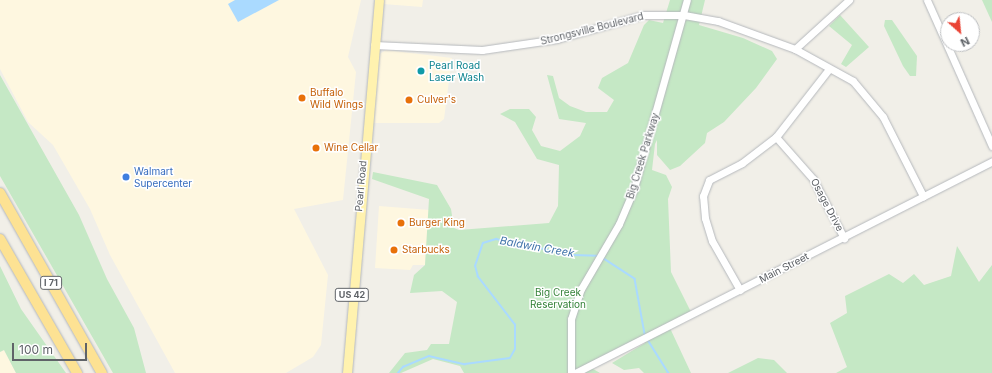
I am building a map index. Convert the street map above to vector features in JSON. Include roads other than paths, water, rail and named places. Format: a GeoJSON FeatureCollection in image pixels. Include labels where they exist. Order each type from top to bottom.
{"type":"FeatureCollection","features":[{"type":"Feature","properties":{"kind":"highway","name":"I 71"},"geometry":{"type":"LineString","coordinates":[[0,193],[102,373]]}},
{"type":"Feature","properties":{"kind":"highway","name":"I 71"},"geometry":{"type":"LineString","coordinates":[[0,239],[77,373]]}},
{"type":"Feature","properties":{"kind":"main road","name":"Pearl Road"},"geometry":{"type":"LineString","coordinates":[[347,373],[379,0]]}},
{"type":"Feature","properties":{"kind":"street","name":"Big Creek Parkway"},"geometry":{"type":"LineString","coordinates":[[571,373],[571,319],[595,261],[619,224],[634,188],[687,0]]}},
{"type":"Feature","properties":{"kind":"street"},"geometry":{"type":"LineString","coordinates":[[795,49],[849,0]]}},
{"type":"Feature","properties":{"kind":"street"},"geometry":{"type":"LineString","coordinates":[[927,0],[992,146]]}},
{"type":"Feature","properties":{"kind":"street","name":"Strongsville Boulevard"},"geometry":{"type":"LineString","coordinates":[[374,46],[430,50],[507,48],[557,39],[644,15],[684,15],[718,21],[795,49],[853,81],[874,105],[923,196]]}},
{"type":"Feature","properties":{"kind":"street"},"geometry":{"type":"LineString","coordinates":[[740,290],[712,241],[703,196],[709,180],[742,164],[776,137],[829,69]]}},
{"type":"Feature","properties":{"kind":"street","name":"Osage Drive"},"geometry":{"type":"LineString","coordinates":[[776,137],[813,179],[844,238]]}},
{"type":"Feature","properties":{"kind":"street","name":"Main Street"},"geometry":{"type":"LineString","coordinates":[[575,373],[637,340],[844,238],[992,161]]}},
{"type":"Feature","properties":{"kind":"water"},"geometry":{"type":"Polygon","coordinates":[[[235,0],[279,0],[238,22],[228,4],[235,0]]]}},
{"type":"Feature","properties":{"kind":"waterway","name":"Baldwin Creek"},"geometry":{"type":"LineString","coordinates":[[398,373],[403,367],[429,356],[465,364],[510,358],[515,349],[515,325],[478,277],[475,266],[483,243],[496,239],[573,255],[597,256]]}},
{"type":"Feature","properties":{"kind":"waterway","name":"Baldwin Creek"},"geometry":{"type":"LineString","coordinates":[[603,258],[635,279],[645,334]]}},
{"type":"Feature","properties":{"kind":"waterway","name":"Baldwin Creek"},"geometry":{"type":"LineString","coordinates":[[648,340],[669,373]]}},
{"type":"Feature","properties":{"kind":"place","name":"Pearl Road Laser Wash"},"geometry":{"type":"Point","coordinates":[421,71]}},
{"type":"Feature","properties":{"kind":"place","name":"Buffalo Wild Wings"},"geometry":{"type":"Point","coordinates":[302,98]}},
{"type":"Feature","properties":{"kind":"place","name":"Culver's"},"geometry":{"type":"Point","coordinates":[409,100]}},
{"type":"Feature","properties":{"kind":"place","name":"Wine Cellar"},"geometry":{"type":"Point","coordinates":[316,148]}},
{"type":"Feature","properties":{"kind":"place","name":"Walmart Supercenter"},"geometry":{"type":"Point","coordinates":[126,177]}},
{"type":"Feature","properties":{"kind":"place","name":"Burger King"},"geometry":{"type":"Point","coordinates":[401,223]}},
{"type":"Feature","properties":{"kind":"place","name":"Starbucks"},"geometry":{"type":"Point","coordinates":[394,250]}},
{"type":"Feature","properties":{"kind":"park label","name":"Big Creek Reservation"},"geometry":{"type":"Point","coordinates":[558,298]}}]}
